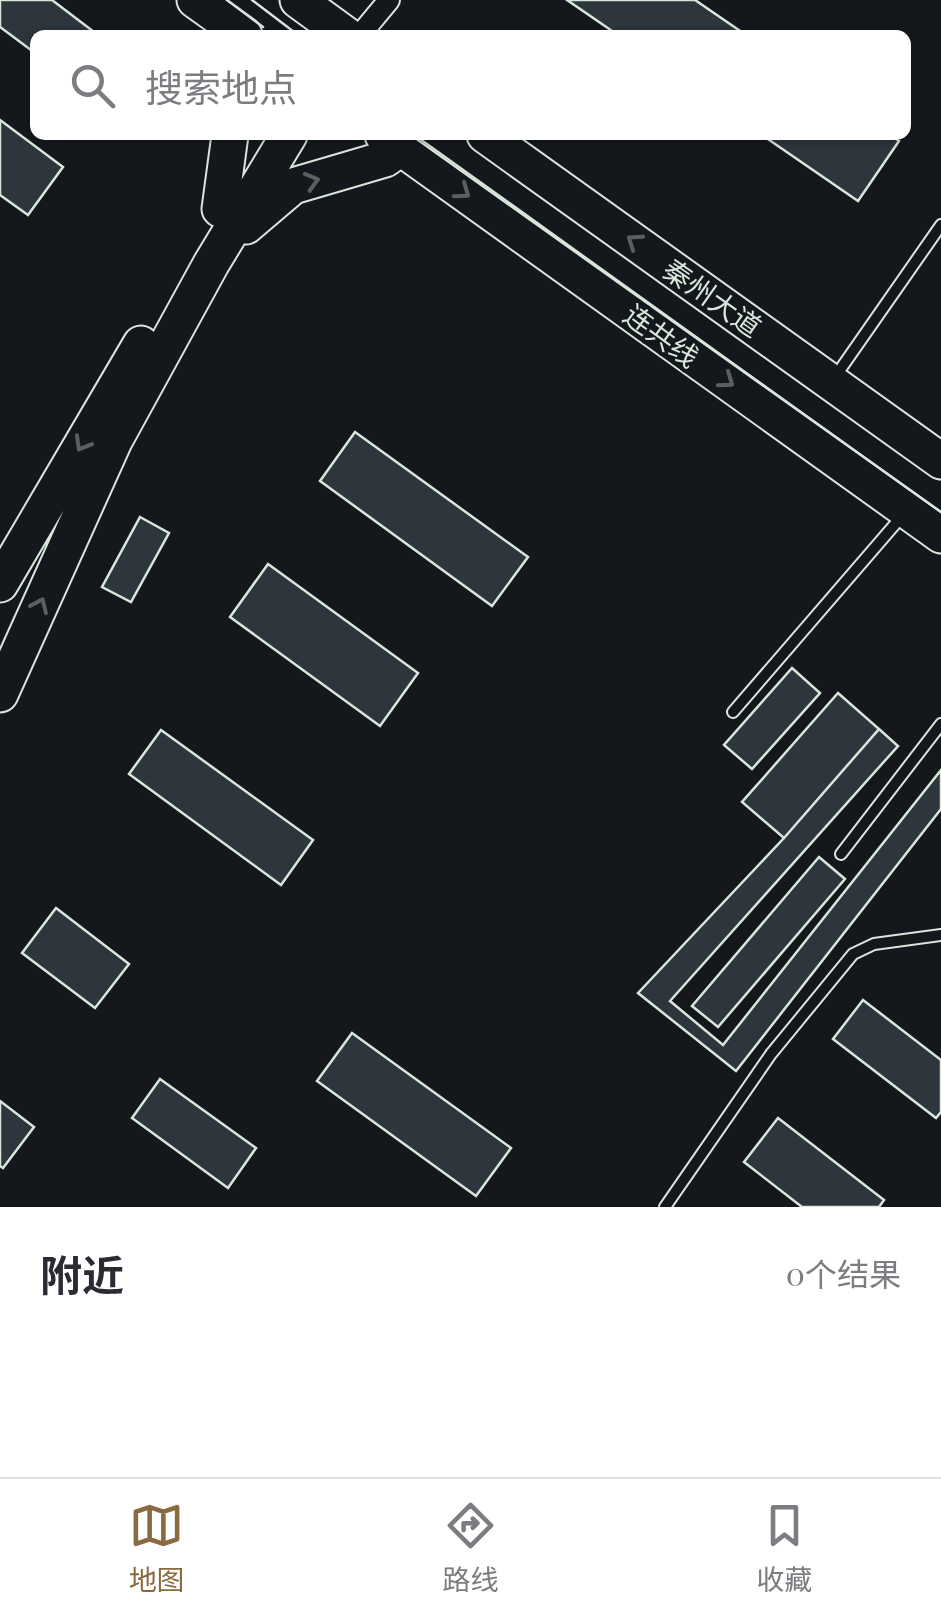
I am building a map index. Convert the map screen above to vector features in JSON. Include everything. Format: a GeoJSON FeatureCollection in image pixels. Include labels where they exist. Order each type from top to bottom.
{"type":"FeatureCollection","features":[{"type":"Feature","properties":{"kind":"highway"},"geometry":{"type":"LineString","coordinates":[[298,0],[339,30]]}},
{"type":"Feature","properties":{"kind":"highway"},"geometry":{"type":"LineString","coordinates":[[220,208],[229,140]]}},
{"type":"Feature","properties":{"kind":"highway"},"geometry":{"type":"LineString","coordinates":[[0,584],[220,208],[276,140]]}},
{"type":"Feature","properties":{"kind":"highway"},"geometry":{"type":"LineString","coordinates":[[0,694],[114,441],[212,264],[287,140]]}},
{"type":"Feature","properties":{"kind":"highway","name":"秦州大道"},"geometry":{"type":"LineString","coordinates":[[492,140],[941,461]]}},
{"type":"Feature","properties":{"kind":"highway"},"geometry":{"type":"LineString","coordinates":[[212,264],[256,214],[293,186],[385,159],[392,141]]}},
{"type":"Feature","properties":{"kind":"highway","name":"连共线"},"geometry":{"type":"LineString","coordinates":[[392,141],[941,534]]}},
{"type":"Feature","properties":{"kind":"street"},"geometry":{"type":"LineString","coordinates":[[364,30],[389,0]]}},
{"type":"Feature","properties":{"kind":"lane"},"geometry":{"type":"LineString","coordinates":[[832,382],[941,225]]}},
{"type":"Feature","properties":{"kind":"lane"},"geometry":{"type":"LineString","coordinates":[[733,712],[907,510]]}},
{"type":"Feature","properties":{"kind":"lane"},"geometry":{"type":"LineString","coordinates":[[842,854],[941,724]]}},
{"type":"Feature","properties":{"kind":"lane"},"geometry":{"type":"LineString","coordinates":[[665,1207],[771,1054],[853,954],[874,944],[941,935]]}},
{"type":"Feature","properties":{"kind":"building"},"geometry":{"type":"Polygon","coordinates":[[[0,0],[52,0],[91,30],[30,30],[30,49],[0,27],[0,0]]]}},
{"type":"Feature","properties":{"kind":"building"},"geometry":{"type":"Polygon","coordinates":[[[567,0],[695,0],[739,30],[611,30],[567,0]]]}},
{"type":"Feature","properties":{"kind":"building"},"geometry":{"type":"Polygon","coordinates":[[[0,120],[63,167],[28,215],[0,195],[0,120]]]}},
{"type":"Feature","properties":{"kind":"building"},"geometry":{"type":"Polygon","coordinates":[[[769,140],[898,140],[858,201],[769,140]]]}},
{"type":"Feature","properties":{"kind":"building"},"geometry":{"type":"Polygon","coordinates":[[[355,432],[528,557],[492,606],[320,481],[355,432]]]}},
{"type":"Feature","properties":{"kind":"building"},"geometry":{"type":"Polygon","coordinates":[[[140,517],[169,533],[131,602],[102,587],[140,517]]]}},
{"type":"Feature","properties":{"kind":"building"},"geometry":{"type":"Polygon","coordinates":[[[268,564],[418,673],[380,726],[230,617],[268,564]]]}},
{"type":"Feature","properties":{"kind":"building"},"geometry":{"type":"Polygon","coordinates":[[[792,668],[820,693],[752,769],[724,745],[792,668]]]}},
{"type":"Feature","properties":{"kind":"building"},"geometry":{"type":"Polygon","coordinates":[[[838,693],[879,729],[784,838],[742,802],[838,693]]]}},
{"type":"Feature","properties":{"kind":"building"},"geometry":{"type":"Polygon","coordinates":[[[879,729],[898,746],[670,1001],[723,1045],[941,770],[941,809],[736,1071],[638,993],[784,838],[879,729]]]}},
{"type":"Feature","properties":{"kind":"building"},"geometry":{"type":"Polygon","coordinates":[[[161,730],[313,840],[281,885],[129,774],[161,730]]]}},
{"type":"Feature","properties":{"kind":"building"},"geometry":{"type":"Polygon","coordinates":[[[819,857],[845,879],[718,1027],[692,1006],[819,857]]]}},
{"type":"Feature","properties":{"kind":"building"},"geometry":{"type":"Polygon","coordinates":[[[56,908],[129,964],[95,1008],[22,953],[56,908]]]}},
{"type":"Feature","properties":{"kind":"building"},"geometry":{"type":"Polygon","coordinates":[[[863,1000],[941,1060],[941,1112],[936,1118],[833,1039],[863,1000]]]}},
{"type":"Feature","properties":{"kind":"building"},"geometry":{"type":"Polygon","coordinates":[[[352,1033],[511,1148],[476,1196],[317,1081],[352,1033]]]}},
{"type":"Feature","properties":{"kind":"building"},"geometry":{"type":"Polygon","coordinates":[[[160,1079],[256,1148],[228,1188],[132,1118],[160,1079]]]}},
{"type":"Feature","properties":{"kind":"building"},"geometry":{"type":"Polygon","coordinates":[[[0,1101],[34,1127],[3,1168],[0,1166],[0,1101]]]}},
{"type":"Feature","properties":{"kind":"building"},"geometry":{"type":"Polygon","coordinates":[[[778,1118],[884,1200],[879,1207],[802,1207],[744,1162],[778,1118]]]}},
{"type":"Feature","properties":{"kind":"tram line"},"geometry":{"type":"LineString","coordinates":[[227,0],[263,27]]}},
{"type":"Feature","properties":{"kind":"tram line"},"geometry":{"type":"LineString","coordinates":[[252,0],[291,30]]}},
{"type":"Feature","properties":{"kind":"tram line"},"geometry":{"type":"LineString","coordinates":[[418,140],[941,512]]}}]}
